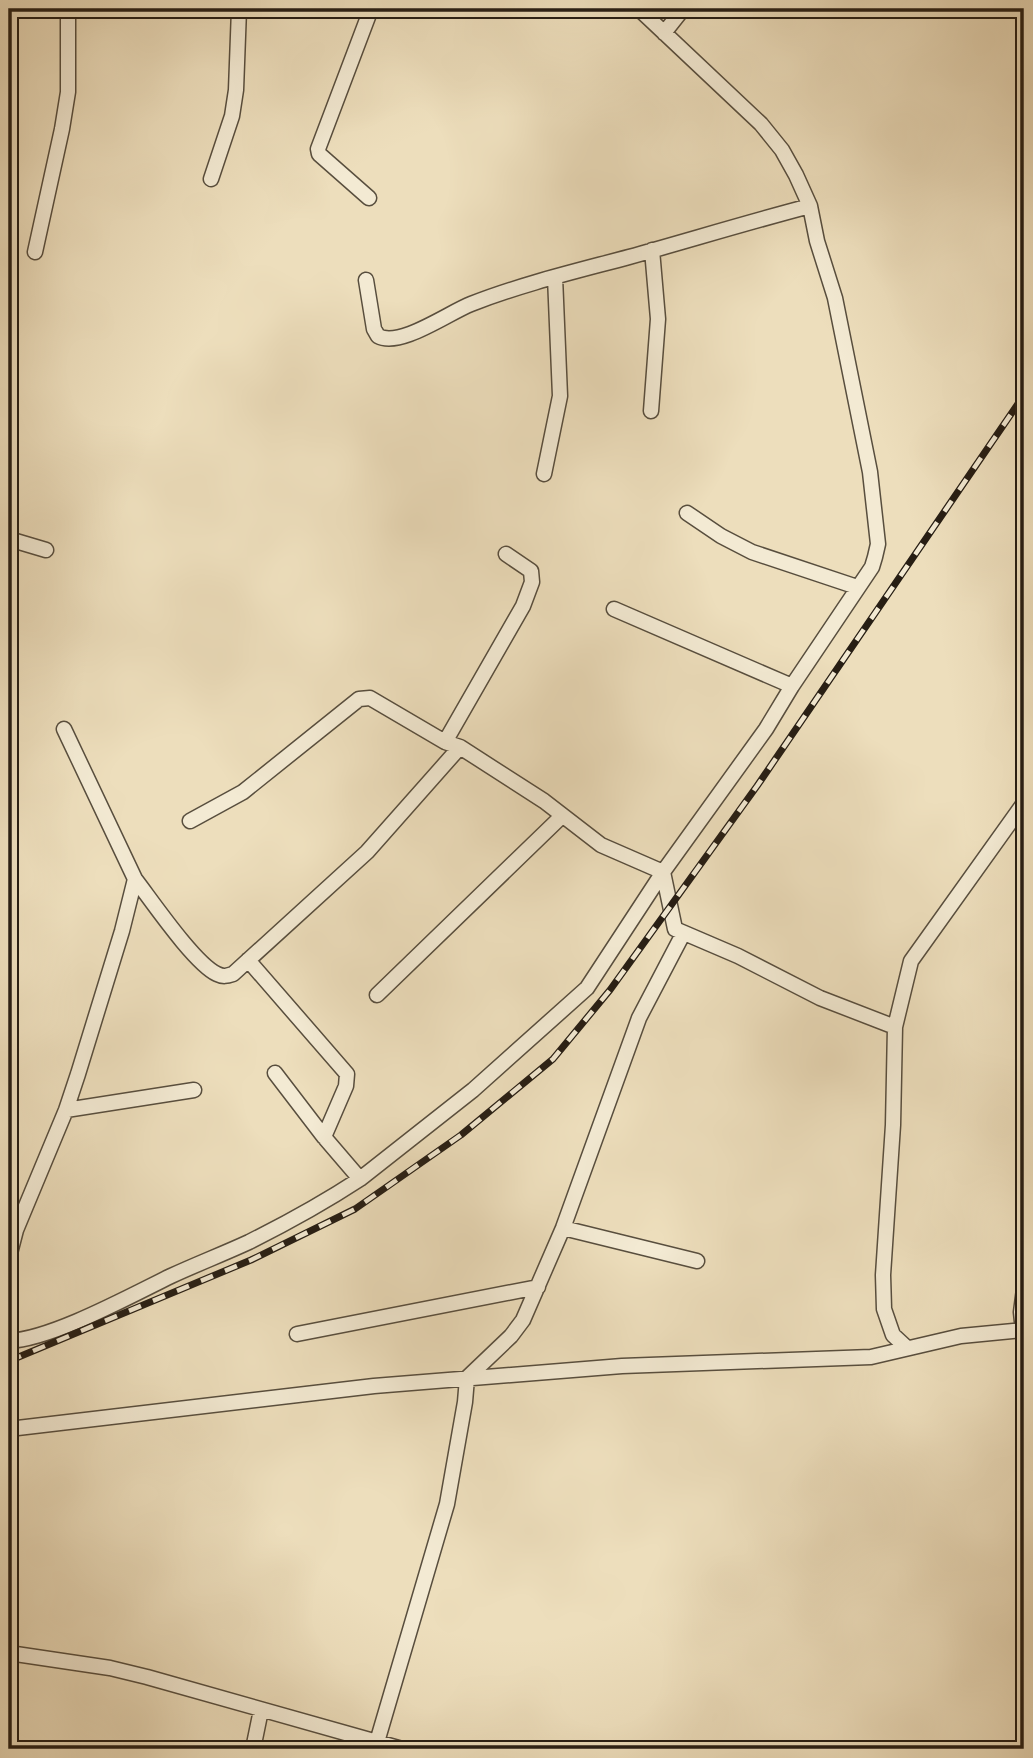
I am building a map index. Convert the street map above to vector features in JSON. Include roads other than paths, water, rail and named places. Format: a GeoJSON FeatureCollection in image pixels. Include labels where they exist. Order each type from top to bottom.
{"type":"FeatureCollection","features":[{"type":"Feature","properties":{"kind":"street"},"geometry":{"type":"LineString","coordinates":[[35,252],[68,92],[68,9]]}},
{"type":"Feature","properties":{"kind":"street"},"geometry":{"type":"LineString","coordinates":[[211,179],[232,116],[236,90],[239,9]]}},
{"type":"Feature","properties":{"kind":"street"},"geometry":{"type":"LineString","coordinates":[[369,198],[319,155],[318,149],[371,9]]}},
{"type":"Feature","properties":{"kind":"street"},"geometry":{"type":"LineString","coordinates":[[9,1341],[20,1341],[57,1328],[115,1303],[249,1241],[360,1179],[472,1090],[587,988],[663,872],[766,729],[872,567],[878,544],[870,472],[835,298],[817,241],[810,206],[796,175],[773,138],[639,9]]}},
{"type":"Feature","properties":{"kind":"street"},"geometry":{"type":"LineString","coordinates":[[664,33],[683,9]]}},
{"type":"Feature","properties":{"kind":"street"},"geometry":{"type":"LineString","coordinates":[[366,281],[374,329],[378,336],[392,340],[407,336],[471,304],[555,277],[810,206]]}},
{"type":"Feature","properties":{"kind":"street"},"geometry":{"type":"LineString","coordinates":[[651,411],[658,319],[652,250]]}},
{"type":"Feature","properties":{"kind":"street"},"geometry":{"type":"LineString","coordinates":[[544,474],[560,396],[555,277]]}},
{"type":"Feature","properties":{"kind":"street"},"geometry":{"type":"LineString","coordinates":[[687,513],[721,537],[752,552],[857,587]]}},
{"type":"Feature","properties":{"kind":"street"},"geometry":{"type":"LineString","coordinates":[[9,538],[46,550]]}},
{"type":"Feature","properties":{"kind":"street"},"geometry":{"type":"LineString","coordinates":[[445,742],[523,606],[532,582],[531,571],[506,554]]}},
{"type":"Feature","properties":{"kind":"street"},"geometry":{"type":"LineString","coordinates":[[614,609],[792,686]]}},
{"type":"Feature","properties":{"kind":"street"},"geometry":{"type":"LineString","coordinates":[[190,821],[243,792],[359,699],[364,698],[376,700],[445,742],[460,747],[544,801],[601,845],[663,872]]}},
{"type":"Feature","properties":{"kind":"street"},"geometry":{"type":"LineString","coordinates":[[64,729],[135,879],[178,935],[214,972],[226,976],[233,974],[373,846],[460,747]]}},
{"type":"Feature","properties":{"kind":"street"},"geometry":{"type":"LineString","coordinates":[[907,1348],[893,1335],[884,1309],[883,1275],[893,1125],[895,1027],[912,961],[1024,803]]}},
{"type":"Feature","properties":{"kind":"street"},"geometry":{"type":"LineString","coordinates":[[377,995],[562,816]]}},
{"type":"Feature","properties":{"kind":"street"},"geometry":{"type":"LineString","coordinates":[[663,872],[675,929],[738,956],[821,998],[895,1027]]}},
{"type":"Feature","properties":{"kind":"street"},"geometry":{"type":"LineString","coordinates":[[9,1257],[16,1230],[66,1110],[122,930],[135,879]]}},
{"type":"Feature","properties":{"kind":"street"},"geometry":{"type":"LineString","coordinates":[[377,1742],[447,1504],[467,1378],[511,1336],[523,1320],[562,1228],[639,1017],[683,934]]}},
{"type":"Feature","properties":{"kind":"street"},"geometry":{"type":"LineString","coordinates":[[248,960],[347,1074],[346,1086],[324,1137]]}},
{"type":"Feature","properties":{"kind":"street"},"geometry":{"type":"LineString","coordinates":[[275,1073],[360,1179]]}},
{"type":"Feature","properties":{"kind":"street"},"geometry":{"type":"LineString","coordinates":[[66,1110],[194,1090]]}},
{"type":"Feature","properties":{"kind":"street"},"geometry":{"type":"LineString","coordinates":[[562,1228],[697,1261]]}},
{"type":"Feature","properties":{"kind":"street"},"geometry":{"type":"LineString","coordinates":[[297,1334],[538,1287]]}},
{"type":"Feature","properties":{"kind":"street"},"geometry":{"type":"LineString","coordinates":[[9,1430],[374,1386],[467,1378],[622,1366],[871,1357],[961,1336],[1024,1331],[1021,1312],[1024,1289]]}},
{"type":"Feature","properties":{"kind":"street"},"geometry":{"type":"LineString","coordinates":[[9,1653],[110,1668],[399,1749]]}},
{"type":"Feature","properties":{"kind":"street"},"geometry":{"type":"LineString","coordinates":[[253,1749],[261,1710]]}},
{"type":"Feature","properties":{"kind":"railway"},"geometry":{"type":"LineString","coordinates":[[9,1361],[251,1260],[355,1209],[461,1135],[553,1059],[610,990],[757,786],[1024,395]]}}]}
